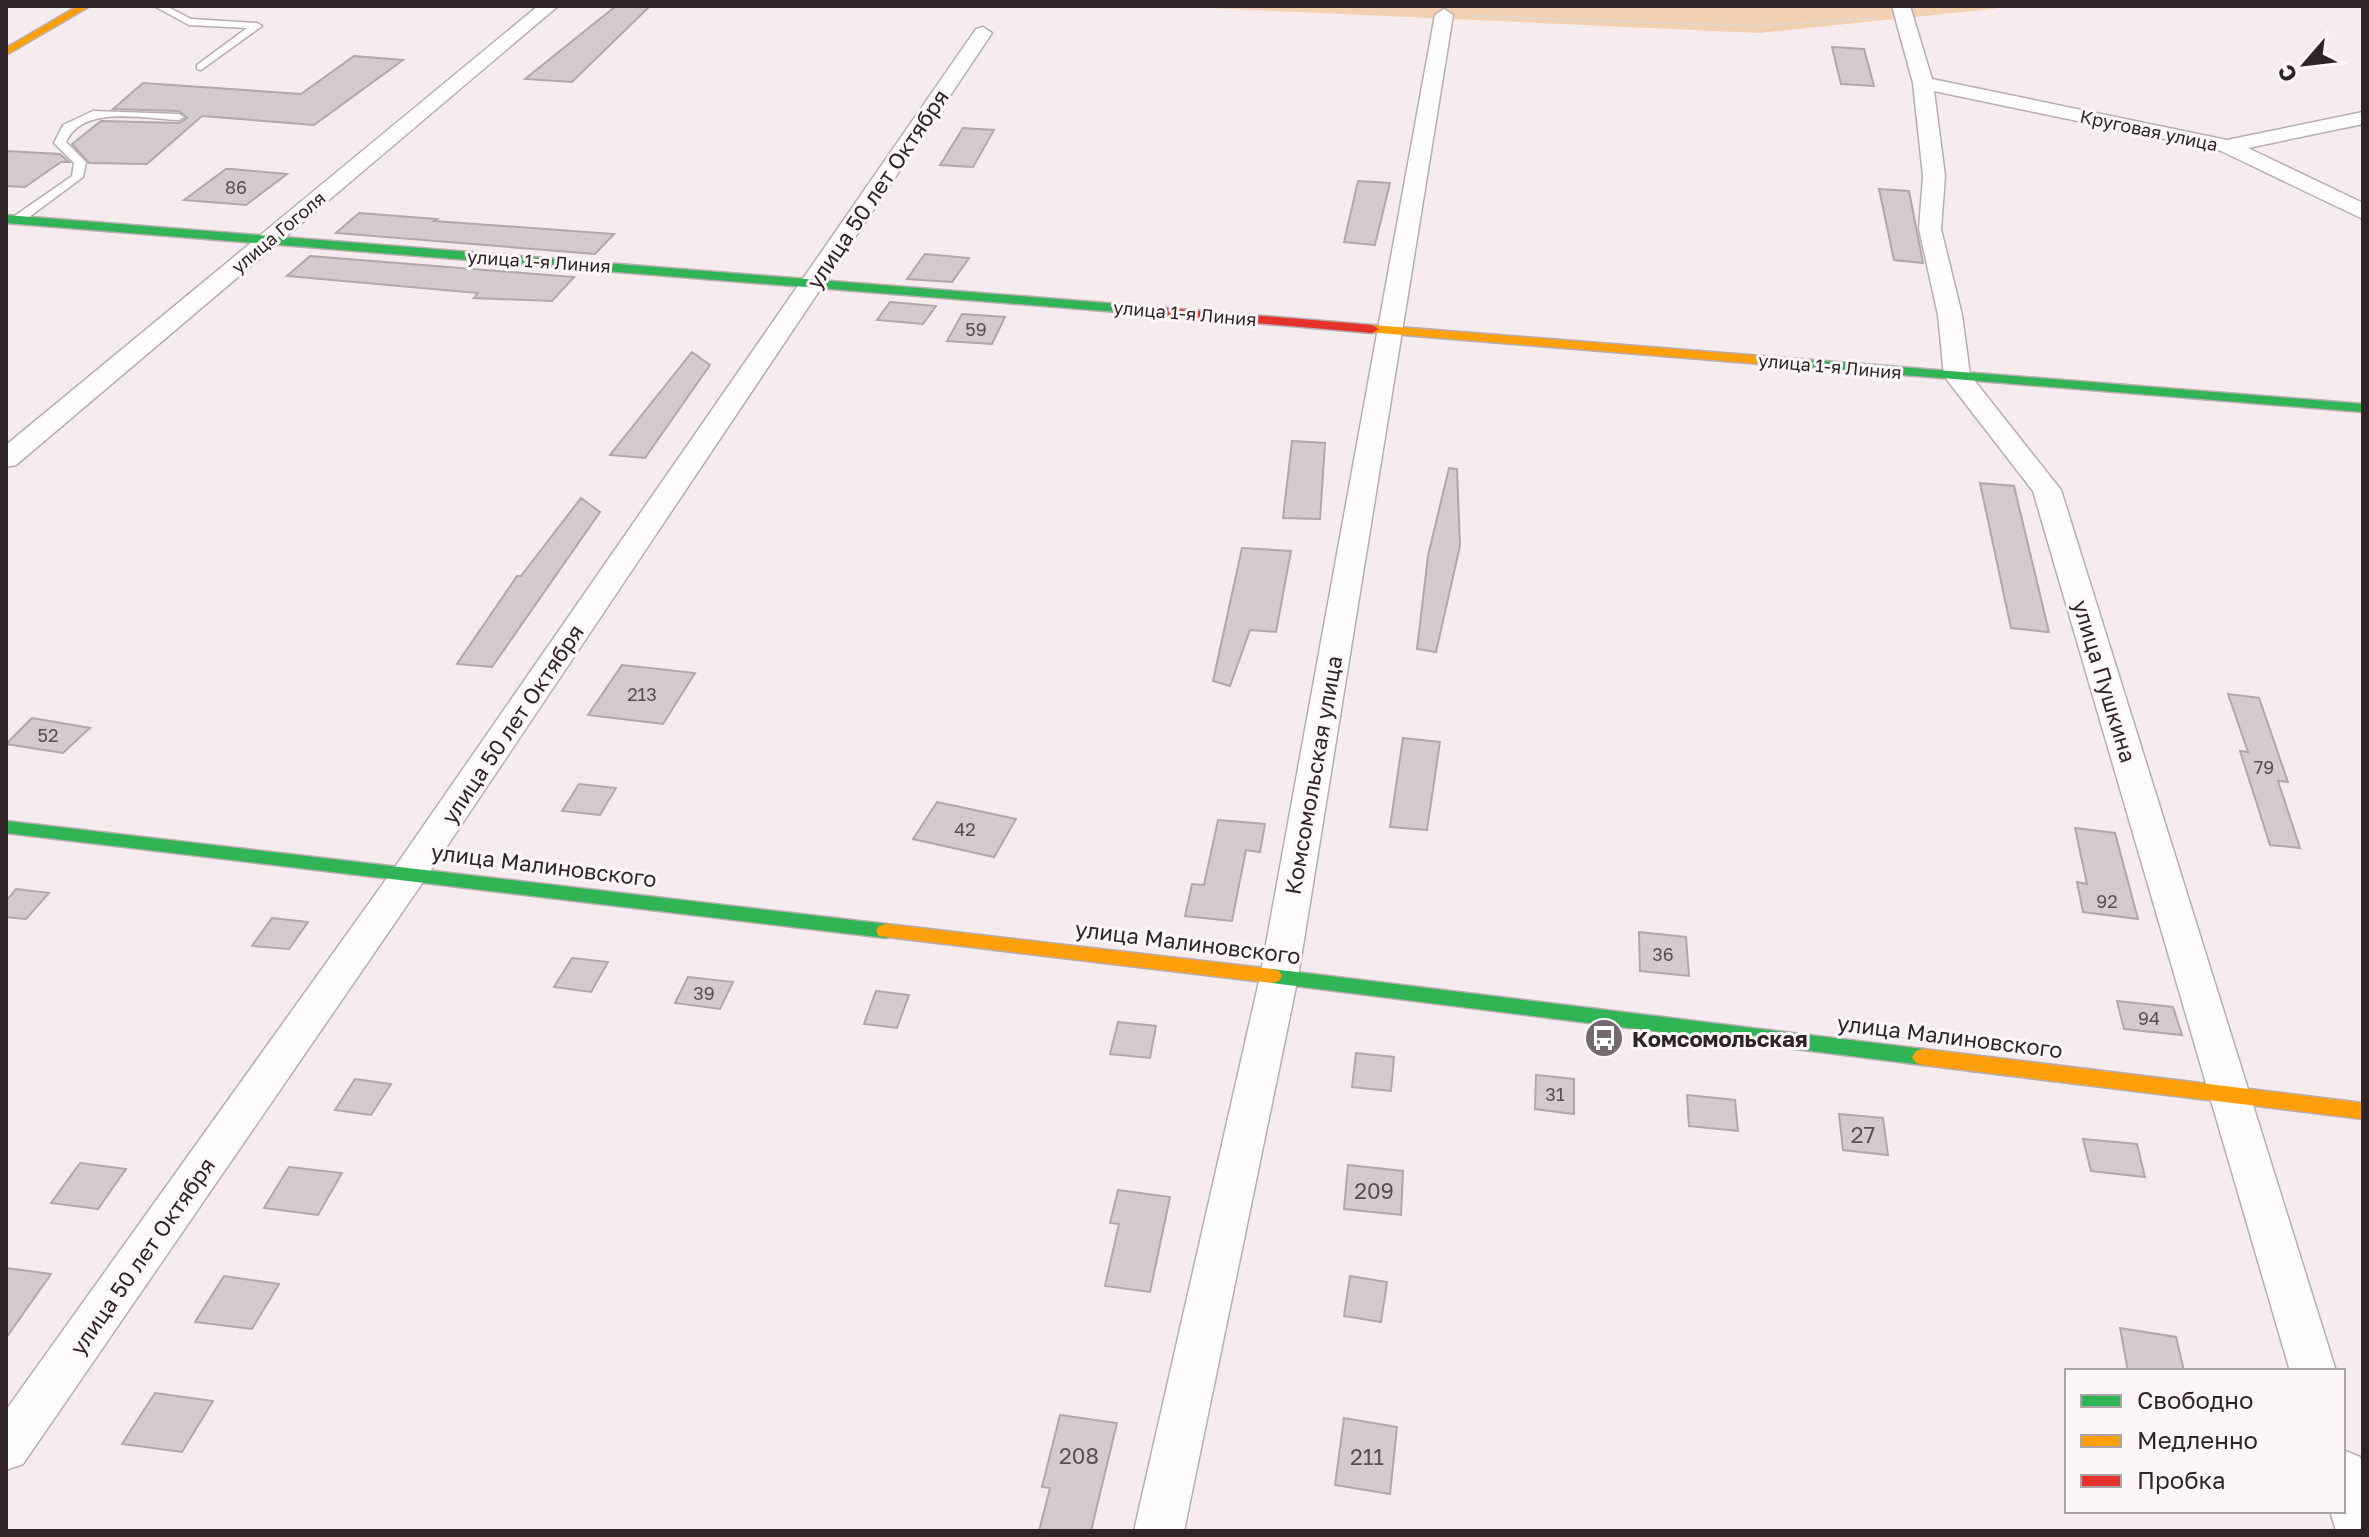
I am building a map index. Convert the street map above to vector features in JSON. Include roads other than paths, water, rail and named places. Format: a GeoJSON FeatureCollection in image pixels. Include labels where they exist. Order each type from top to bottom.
{"type":"FeatureCollection","features":[{"type":"Feature","properties":{"kind":"street"},"geometry":{"type":"LineString","coordinates":[[6,52],[85,6]]}},
{"type":"Feature","properties":{"kind":"street","name":"улица Гоголя"},"geometry":{"type":"LineString","coordinates":[[6,459],[549,6]]}},
{"type":"Feature","properties":{"kind":"street"},"geometry":{"type":"LineString","coordinates":[[1902,10],[1923,83],[1934,176],[1930,229],[1950,315],[1957,376]]}},
{"type":"Feature","properties":{"kind":"street","name":"Комсомольская улица"},"geometry":{"type":"LineString","coordinates":[[1159,1531],[1279,977],[1444,15]]}},
{"type":"Feature","properties":{"kind":"street","name":"улица 50 лет Октября"},"geometry":{"type":"LineString","coordinates":[[6,1449],[410,873],[983,33]]}},
{"type":"Feature","properties":{"kind":"street","name":"Круговая улица"},"geometry":{"type":"LineString","coordinates":[[1923,83],[2227,146],[2363,212]]}},
{"type":"Feature","properties":{"kind":"street"},"geometry":{"type":"LineString","coordinates":[[2227,146],[2363,118]]}},
{"type":"Feature","properties":{"kind":"street","name":"улица 1-я Линия"},"geometry":{"type":"LineString","coordinates":[[12,220],[2363,408]]}},
{"type":"Feature","properties":{"kind":"street","name":"улица Пушкина"},"geometry":{"type":"LineString","coordinates":[[1957,376],[2047,490],[2312,1369]]}},
{"type":"Feature","properties":{"kind":"street","name":"улица Малиновского"},"geometry":{"type":"LineString","coordinates":[[6,827],[1279,977],[2363,1111]]}},
{"type":"Feature","properties":{"kind":"street"},"geometry":{"type":"LineString","coordinates":[[2345,1479],[2361,1531]]}},
{"type":"Feature","properties":{"kind":"lane"},"geometry":{"type":"LineString","coordinates":[[159,6],[189,22],[257,26],[201,67]]}},
{"type":"Feature","properties":{"kind":"lane"},"geometry":{"type":"LineString","coordinates":[[12,220],[77,177],[80,162],[60,143],[67,127],[93,114],[179,117]]}},
{"type":"Feature","properties":{"kind":"place","name":"Комсомольская"},"geometry":{"type":"Point","coordinates":[1604,1038]}}]}
